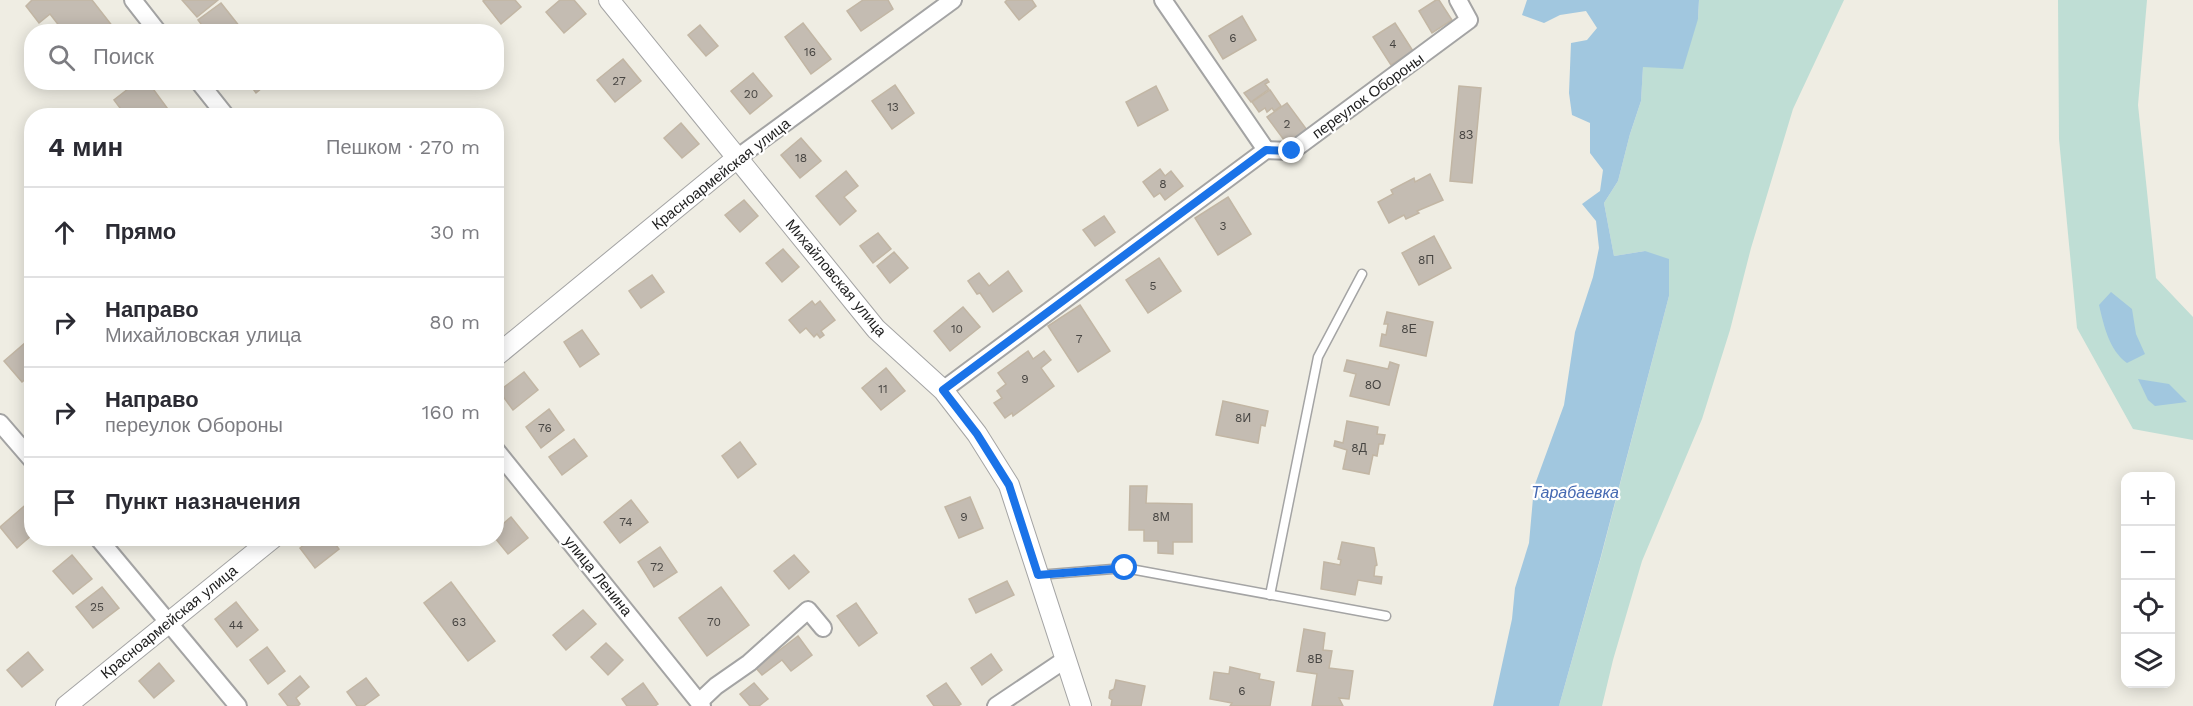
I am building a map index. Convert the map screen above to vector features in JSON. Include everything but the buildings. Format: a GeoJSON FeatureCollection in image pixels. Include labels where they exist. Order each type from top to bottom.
{"type":"FeatureCollection","features":[{"type":"Feature","properties":{"kind":"street"},"geometry":{"type":"LineString","coordinates":[[133,0],[152,24]]}},
{"type":"Feature","properties":{"kind":"street","name":"Михайловская улица"},"geometry":{"type":"LineString","coordinates":[[609,0],[876,329],[943,390],[977,434],[1009,485],[1081,706]]}},
{"type":"Feature","properties":{"kind":"street","name":"Красноармейская улица"},"geometry":{"type":"LineString","coordinates":[[504,349],[737,158],[953,0]]}},
{"type":"Feature","properties":{"kind":"street"},"geometry":{"type":"LineString","coordinates":[[943,390],[1266,150],[1164,0]]}},
{"type":"Feature","properties":{"kind":"street","name":"переулок Обороны"},"geometry":{"type":"LineString","coordinates":[[1266,150],[1292,151],[1469,20],[1458,0]]}},
{"type":"Feature","properties":{"kind":"street"},"geometry":{"type":"LineString","coordinates":[[206,90],[220,108]]}},
{"type":"Feature","properties":{"kind":"street"},"geometry":{"type":"LineString","coordinates":[[0,423],[24,451]]}},
{"type":"Feature","properties":{"kind":"street","name":"улица Ленина"},"geometry":{"type":"LineString","coordinates":[[504,460],[700,704],[716,686],[749,663],[808,610],[823,628]]}},
{"type":"Feature","properties":{"kind":"street"},"geometry":{"type":"LineString","coordinates":[[105,546],[238,706]]}},
{"type":"Feature","properties":{"kind":"street","name":"Красноармейская улица"},"geometry":{"type":"LineString","coordinates":[[66,706],[263,546]]}},
{"type":"Feature","properties":{"kind":"street"},"geometry":{"type":"LineString","coordinates":[[996,706],[1065,659]]}},
{"type":"Feature","properties":{"kind":"lane"},"geometry":{"type":"LineString","coordinates":[[1270,595],[1318,357],[1362,274]]}},
{"type":"Feature","properties":{"kind":"lane"},"geometry":{"type":"LineString","coordinates":[[1038,575],[1125,568],[1386,616]]}},
{"type":"Feature","properties":{"kind":"shaded area"},"geometry":{"type":"Polygon","coordinates":[[[1699,0],[1844,0],[1793,109],[1702,419],[1642,561],[1602,706],[1559,706],[1601,557],[1669,296],[1645,251],[1614,256],[1604,203],[1618,181],[1641,101],[1643,66],[1698,19],[1699,0]]]}},
{"type":"Feature","properties":{"kind":"shaded area"},"geometry":{"type":"Polygon","coordinates":[[[2058,0],[2147,0],[2138,105],[2156,278],[2193,317],[2193,440],[2133,429],[2077,328],[2059,139],[2058,0]]]}},
{"type":"Feature","properties":{"kind":"water","name":"Тарабаевка"},"geometry":{"type":"Polygon","coordinates":[[[1527,0],[1699,0],[1698,19],[1683,69],[1643,67],[1641,101],[1618,181],[1604,203],[1614,256],[1645,251],[1669,259],[1669,296],[1559,706],[1493,706],[1512,619],[1515,588],[1529,543],[1534,487],[1564,405],[1575,332],[1593,277],[1599,248],[1596,221],[1582,204],[1600,191],[1603,170],[1590,153],[1590,123],[1572,115],[1569,93],[1571,43],[1587,40],[1597,28],[1586,11],[1560,15],[1544,23],[1522,15],[1527,0]]]}},
{"type":"Feature","properties":{"kind":"water"},"geometry":{"type":"Polygon","coordinates":[[[2111,292],[2132,309],[2136,334],[2145,354],[2127,363],[2112,344],[2105,329],[2099,305],[2111,292]]]}},
{"type":"Feature","properties":{"kind":"water"},"geometry":{"type":"Polygon","coordinates":[[[2138,379],[2169,384],[2187,402],[2155,406],[2148,400],[2138,379]]]}},
{"type":"Feature","properties":{"kind":"route"},"geometry":{"type":"LineString","coordinates":[[1125,568],[1038,575],[1009,485],[977,434],[943,390],[1266,150],[1292,151]]}}]}
